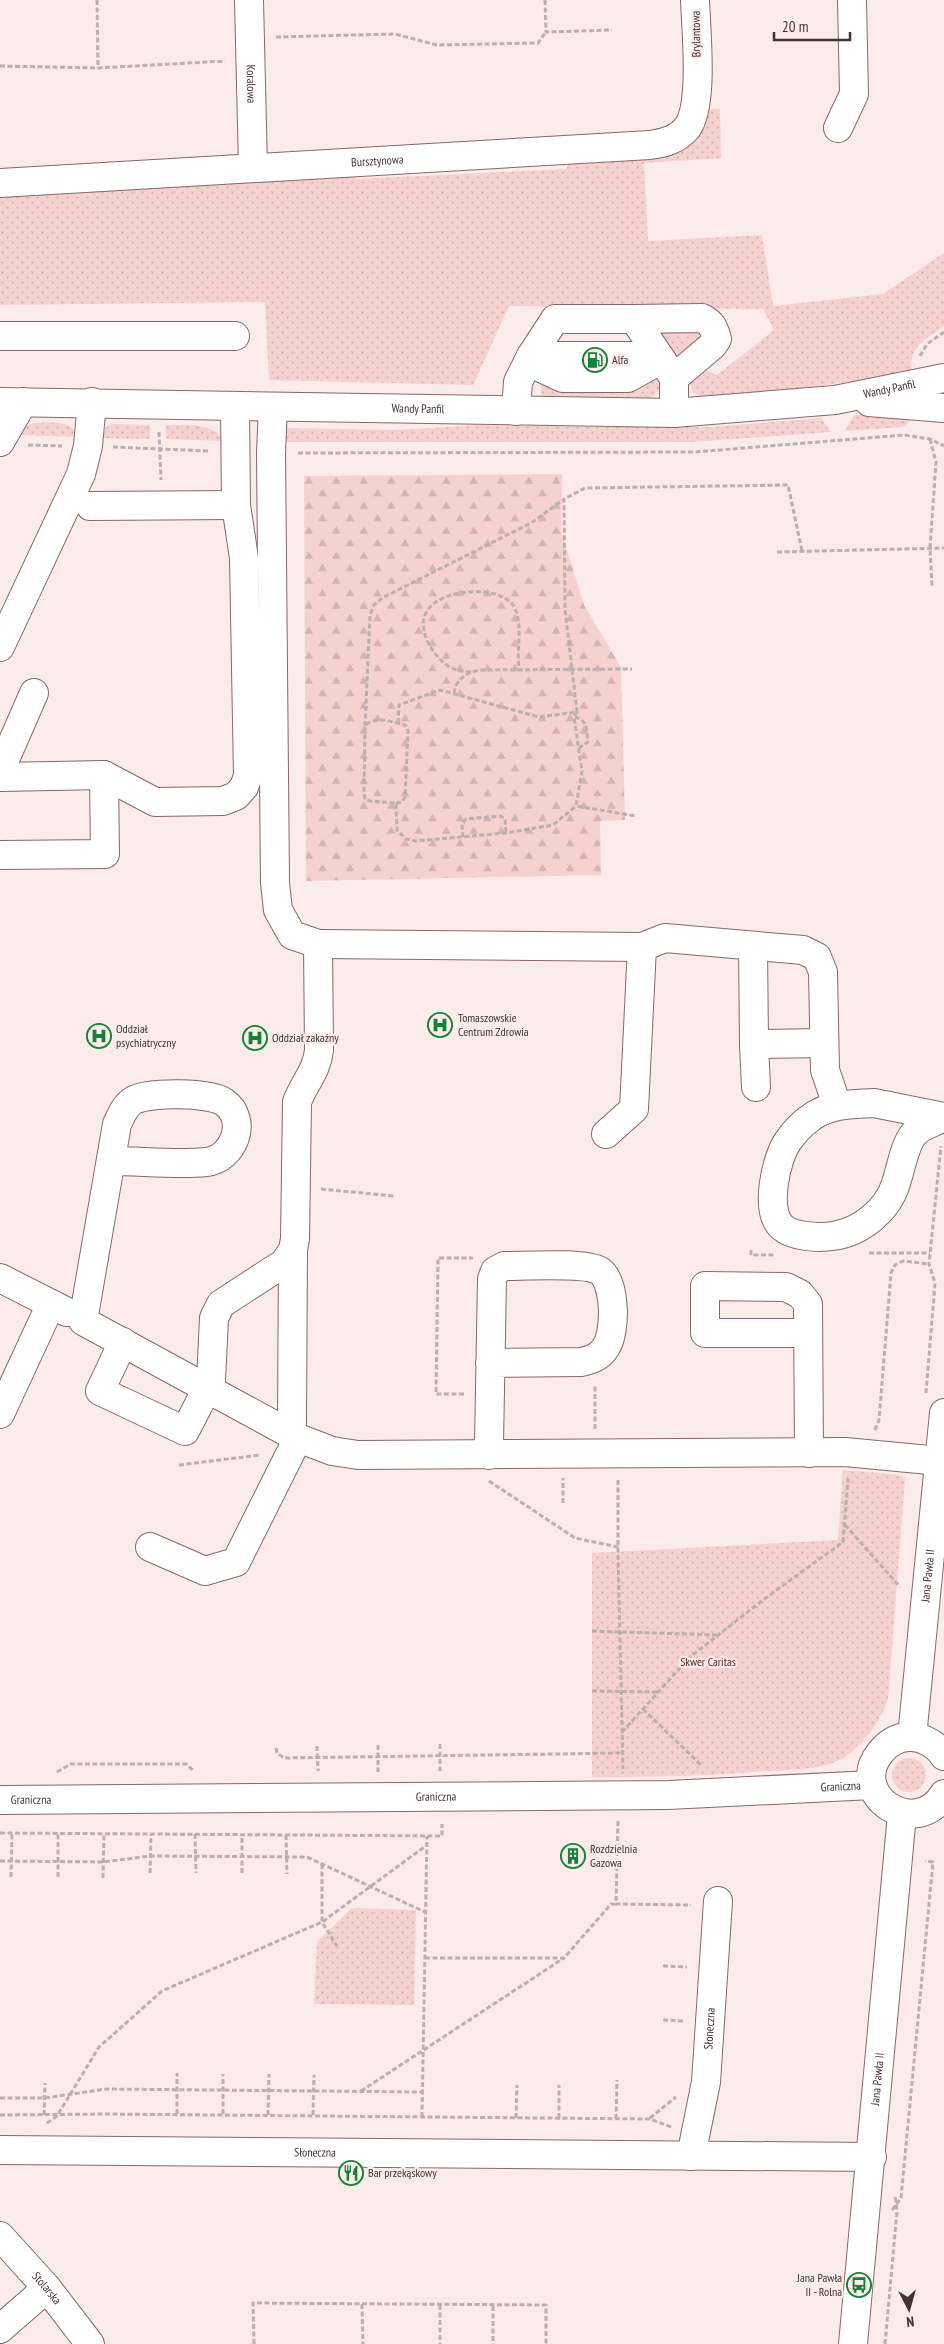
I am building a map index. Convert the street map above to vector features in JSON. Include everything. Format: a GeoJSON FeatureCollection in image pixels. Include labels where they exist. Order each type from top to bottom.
{"type":"FeatureCollection","features":[{"type":"Feature","properties":{"kind":"street","name":"Koralowa"},"geometry":{"type":"LineString","coordinates":[[249,0],[253,168]]}},
{"type":"Feature","properties":{"kind":"street","name":"Brylantowa"},"geometry":{"type":"LineString","coordinates":[[695,0],[696,68]]}},
{"type":"Feature","properties":{"kind":"street"},"geometry":{"type":"LineString","coordinates":[[838,128],[854,94],[852,0]]}},
{"type":"Feature","properties":{"kind":"street","name":"Bursztynowa"},"geometry":{"type":"LineString","coordinates":[[0,183],[640,146],[668,142],[679,136],[687,128],[694,115],[697,98],[696,68]]}},
{"type":"Feature","properties":{"kind":"street"},"geometry":{"type":"LineString","coordinates":[[516,411],[518,382],[529,359],[555,319],[702,318],[710,321],[717,338],[712,345],[628,378],[563,378],[529,359]]}},
{"type":"Feature","properties":{"kind":"street"},"geometry":{"type":"LineString","coordinates":[[634,319],[664,365],[674,413]]}},
{"type":"Feature","properties":{"kind":"street"},"geometry":{"type":"LineString","coordinates":[[0,336],[235,336]]}},
{"type":"Feature","properties":{"kind":"street","name":"Wandy Panfil"},"geometry":{"type":"LineString","coordinates":[[11,402],[674,413],[835,400],[944,378]]}},
{"type":"Feature","properties":{"kind":"street","name":"Wandy Panfil"},"geometry":{"type":"LineString","coordinates":[[835,400],[937,407]]}},
{"type":"Feature","properties":{"kind":"street"},"geometry":{"type":"LineString","coordinates":[[10,443],[11,402]]}},
{"type":"Feature","properties":{"kind":"street"},"geometry":{"type":"LineString","coordinates":[[0,647],[81,474],[88,446],[92,402]]}},
{"type":"Feature","properties":{"kind":"street"},"geometry":{"type":"LineString","coordinates":[[0,777],[104,775],[155,802],[223,801],[236,796],[244,787],[248,776],[244,558],[236,505],[235,406]]}},
{"type":"Feature","properties":{"kind":"street"},"geometry":{"type":"LineString","coordinates":[[273,407],[271,453],[275,883],[278,910],[292,935],[318,944],[642,947],[665,938],[803,950],[817,957],[823,972],[825,1070],[837,1105]]}},
{"type":"Feature","properties":{"kind":"street"},"geometry":{"type":"LineString","coordinates":[[90,506],[236,505]]}},
{"type":"Feature","properties":{"kind":"street"},"geometry":{"type":"LineString","coordinates":[[0,771],[34,693]]}},
{"type":"Feature","properties":{"kind":"street"},"geometry":{"type":"LineString","coordinates":[[0,856],[105,854],[104,775]]}},
{"type":"Feature","properties":{"kind":"street"},"geometry":{"type":"LineString","coordinates":[[150,1547],[205,1571],[236,1562],[293,1435],[293,1250],[297,1102],[302,1088],[317,1065],[319,1050],[318,944]]}},
{"type":"Feature","properties":{"kind":"street"},"geometry":{"type":"LineString","coordinates":[[753,946],[756,1087]]}},
{"type":"Feature","properties":{"kind":"street"},"geometry":{"type":"LineString","coordinates":[[606,1134],[634,1109],[642,947]]}},
{"type":"Feature","properties":{"kind":"street"},"geometry":{"type":"LineString","coordinates":[[754,1044],[823,1044]]}},
{"type":"Feature","properties":{"kind":"street"},"geometry":{"type":"LineString","coordinates":[[874,1103],[943,1125],[916,1132],[905,1151],[896,1186],[881,1211],[863,1225],[833,1236],[798,1235],[781,1226],[772,1210],[775,1172],[788,1142],[809,1118],[837,1105],[874,1103]]}},
{"type":"Feature","properties":{"kind":"street"},"geometry":{"type":"LineString","coordinates":[[83,1321],[111,1161]]}},
{"type":"Feature","properties":{"kind":"street"},"geometry":{"type":"LineString","coordinates":[[123,1342],[100,1391],[185,1431],[211,1381],[214,1318],[221,1304],[284,1263],[293,1250]]}},
{"type":"Feature","properties":{"kind":"street"},"geometry":{"type":"LineString","coordinates":[[488,1467],[490,1363],[492,1279],[495,1270],[504,1266],[586,1266],[599,1271],[609,1281],[612,1294],[612,1335],[606,1348],[595,1359],[581,1362],[490,1363]]}},
{"type":"Feature","properties":{"kind":"street"},"geometry":{"type":"LineString","coordinates":[[0,1278],[123,1342],[293,1435],[332,1451],[488,1467],[845,1452],[940,1461]]}},
{"type":"Feature","properties":{"kind":"street"},"geometry":{"type":"LineString","coordinates":[[0,1414],[51,1304]]}},
{"type":"Feature","properties":{"kind":"street"},"geometry":{"type":"LineString","coordinates":[[807,1334],[808,1453]]}},
{"type":"Feature","properties":{"kind":"street","name":"Jana Pawła II"},"geometry":{"type":"LineString","coordinates":[[912,1737],[936,1577],[940,1461],[935,1406]]}},
{"type":"Feature","properties":{"kind":"street"},"geometry":{"type":"LineString","coordinates":[[944,1756],[925,1740],[905,1737],[887,1744],[874,1760],[871,1774],[872,1786],[878,1798],[893,1810],[902,1814],[913,1814],[932,1807],[944,1794]]}},
{"type":"Feature","properties":{"kind":"street","name":"Graniczna"},"geometry":{"type":"LineString","coordinates":[[0,1800],[668,1795],[872,1786]]}},
{"type":"Feature","properties":{"kind":"street","name":"Jana Pawła II"},"geometry":{"type":"LineString","coordinates":[[854,2344],[872,2157],[913,1860],[902,1814]]}},
{"type":"Feature","properties":{"kind":"street","name":"Słoneczna"},"geometry":{"type":"LineString","coordinates":[[692,2146],[706,2082],[708,1903]]}},
{"type":"Feature","properties":{"kind":"street","name":"Słoneczna"},"geometry":{"type":"LineString","coordinates":[[0,2150],[692,2146],[872,2157]]}},
{"type":"Feature","properties":{"kind":"street","name":"Stolarska"},"geometry":{"type":"LineString","coordinates":[[0,2236],[47,2288],[90,2344]]}},
{"type":"Feature","properties":{"kind":"street"},"geometry":{"type":"LineString","coordinates":[[0,2329],[47,2288]]}},
{"type":"Feature","properties":{"kind":"path"},"geometry":{"type":"LineString","coordinates":[[97,0],[98,68]]}},
{"type":"Feature","properties":{"kind":"path"},"geometry":{"type":"LineString","coordinates":[[0,66],[98,68],[250,49],[395,34],[437,45],[538,43],[546,32],[545,0]]}},
{"type":"Feature","properties":{"kind":"path"},"geometry":{"type":"LineString","coordinates":[[546,32],[612,30]]}},
{"type":"Feature","properties":{"kind":"path"},"geometry":{"type":"LineString","coordinates":[[159,404],[159,449],[163,505]]}},
{"type":"Feature","properties":{"kind":"path"},"geometry":{"type":"LineString","coordinates":[[932,587],[930,548],[936,462],[930,439],[937,407]]}},
{"type":"Feature","properties":{"kind":"path"},"geometry":{"type":"LineString","coordinates":[[271,453],[695,452],[904,435],[930,439],[944,446]]}},
{"type":"Feature","properties":{"kind":"path"},"geometry":{"type":"LineString","coordinates":[[10,443],[235,452]]}},
{"type":"Feature","properties":{"kind":"path"},"geometry":{"type":"LineString","coordinates":[[365,726],[374,720],[398,723],[405,726],[408,731],[405,797],[402,802],[365,799],[365,726],[370,615],[374,605],[382,598],[531,523],[564,499],[585,488],[788,484],[802,552]]}},
{"type":"Feature","properties":{"kind":"path"},"geometry":{"type":"LineString","coordinates":[[396,803],[397,830],[406,839],[415,841],[506,833],[553,825],[576,806],[582,772],[574,717],[577,712],[565,609],[564,499]]}},
{"type":"Feature","properties":{"kind":"path"},"geometry":{"type":"LineString","coordinates":[[777,552],[944,548]]}},
{"type":"Feature","properties":{"kind":"path"},"geometry":{"type":"LineString","coordinates":[[519,669],[517,657],[518,622],[512,605],[498,594],[475,591],[447,597],[433,604],[426,612],[424,626],[429,644],[434,653],[450,668],[460,672],[519,669],[632,669]]}},
{"type":"Feature","properties":{"kind":"path"},"geometry":{"type":"LineString","coordinates":[[454,693],[462,677],[471,672]]}},
{"type":"Feature","properties":{"kind":"path"},"geometry":{"type":"LineString","coordinates":[[398,723],[399,705],[440,690],[539,716],[577,712]]}},
{"type":"Feature","properties":{"kind":"path"},"geometry":{"type":"LineString","coordinates":[[574,717],[582,719],[586,725],[588,742],[579,748]]}},
{"type":"Feature","properties":{"kind":"path"},"geometry":{"type":"LineString","coordinates":[[576,806],[636,816]]}},
{"type":"Feature","properties":{"kind":"path"},"geometry":{"type":"LineString","coordinates":[[463,837],[462,824],[466,819],[501,816],[505,820],[506,833]]}},
{"type":"Feature","properties":{"kind":"path"},"geometry":{"type":"LineString","coordinates":[[935,1406],[935,1283],[930,1264],[943,1125]]}},
{"type":"Feature","properties":{"kind":"path"},"geometry":{"type":"LineString","coordinates":[[296,1186],[394,1196]]}},
{"type":"Feature","properties":{"kind":"path"},"geometry":{"type":"LineString","coordinates":[[751,1250],[750,1255],[776,1255]]}},
{"type":"Feature","properties":{"kind":"path"},"geometry":{"type":"LineString","coordinates":[[468,1394],[436,1394],[438,1258],[477,1258]]}},
{"type":"Feature","properties":{"kind":"path"},"geometry":{"type":"LineString","coordinates":[[488,1467],[575,1538],[618,1547]]}},
{"type":"Feature","properties":{"kind":"path"},"geometry":{"type":"LineString","coordinates":[[563,1471],[563,1503]]}},
{"type":"Feature","properties":{"kind":"path"},"geometry":{"type":"LineString","coordinates":[[618,1472],[619,1631],[623,1771]]}},
{"type":"Feature","properties":{"kind":"path"},"geometry":{"type":"LineString","coordinates":[[622,1732],[690,1657],[843,1542],[848,1476]]}},
{"type":"Feature","properties":{"kind":"path"},"geometry":{"type":"LineString","coordinates":[[845,1525],[900,1587]]}},
{"type":"Feature","properties":{"kind":"path"},"geometry":{"type":"LineString","coordinates":[[899,1596],[901,1577]]}},
{"type":"Feature","properties":{"kind":"path"},"geometry":{"type":"LineString","coordinates":[[592,1631],[718,1635]]}},
{"type":"Feature","properties":{"kind":"path"},"geometry":{"type":"LineString","coordinates":[[592,1691],[658,1692]]}},
{"type":"Feature","properties":{"kind":"path"},"geometry":{"type":"LineString","coordinates":[[643,1709],[702,1767]]}},
{"type":"Feature","properties":{"kind":"path"},"geometry":{"type":"LineString","coordinates":[[440,1744],[440,1772]]}},
{"type":"Feature","properties":{"kind":"path"},"geometry":{"type":"LineString","coordinates":[[378,1745],[378,1781]]}},
{"type":"Feature","properties":{"kind":"path"},"geometry":{"type":"LineString","coordinates":[[317,1746],[318,1774]]}},
{"type":"Feature","properties":{"kind":"path"},"geometry":{"type":"LineString","coordinates":[[276,1748],[279,1756],[284,1758],[622,1754]]}},
{"type":"Feature","properties":{"kind":"path"},"geometry":{"type":"LineString","coordinates":[[50,1776],[71,1764],[186,1764],[198,1776]]}},
{"type":"Feature","properties":{"kind":"path"},"geometry":{"type":"LineString","coordinates":[[0,1833],[442,1836],[442,1820]]}},
{"type":"Feature","properties":{"kind":"path"},"geometry":{"type":"LineString","coordinates":[[616,1904],[618,1820]]}},
{"type":"Feature","properties":{"kind":"path"},"geometry":{"type":"LineString","coordinates":[[11,1877],[12,1833]]}},
{"type":"Feature","properties":{"kind":"path"},"geometry":{"type":"LineString","coordinates":[[58,1834],[58,1878]]}},
{"type":"Feature","properties":{"kind":"path"},"geometry":{"type":"LineString","coordinates":[[103,1878],[104,1834]]}},
{"type":"Feature","properties":{"kind":"path"},"geometry":{"type":"LineString","coordinates":[[150,1834],[150,1873]]}},
{"type":"Feature","properties":{"kind":"path"},"geometry":{"type":"LineString","coordinates":[[195,1834],[196,1873]]}},
{"type":"Feature","properties":{"kind":"path"},"geometry":{"type":"LineString","coordinates":[[242,1834],[242,1873]]}},
{"type":"Feature","properties":{"kind":"path"},"geometry":{"type":"LineString","coordinates":[[286,1835],[287,1874]]}},
{"type":"Feature","properties":{"kind":"path"},"geometry":{"type":"LineString","coordinates":[[422,2117],[427,1836]]}},
{"type":"Feature","properties":{"kind":"path"},"geometry":{"type":"LineString","coordinates":[[57,2116],[99,2047],[162,1991],[322,1922],[427,1845]]}},
{"type":"Feature","properties":{"kind":"path"},"geometry":{"type":"LineString","coordinates":[[913,1860],[927,1854]]}},
{"type":"Feature","properties":{"kind":"path"},"geometry":{"type":"LineString","coordinates":[[0,1861],[103,1862],[150,1856],[307,1857],[425,1912]]}},
{"type":"Feature","properties":{"kind":"path"},"geometry":{"type":"LineString","coordinates":[[891,2211],[901,2198],[933,1862],[913,1860]]}},
{"type":"Feature","properties":{"kind":"path"},"geometry":{"type":"LineString","coordinates":[[322,1864],[322,1922],[337,1946]]}},
{"type":"Feature","properties":{"kind":"path"},"geometry":{"type":"LineString","coordinates":[[361,2091],[564,1958],[611,1904],[708,1903]]}},
{"type":"Feature","properties":{"kind":"path"},"geometry":{"type":"LineString","coordinates":[[425,1958],[564,1958]]}},
{"type":"Feature","properties":{"kind":"path"},"geometry":{"type":"LineString","coordinates":[[663,1966],[692,1967]]}},
{"type":"Feature","properties":{"kind":"path"},"geometry":{"type":"LineString","coordinates":[[662,2020],[690,2021]]}},
{"type":"Feature","properties":{"kind":"path"},"geometry":{"type":"LineString","coordinates":[[177,2073],[177,2114]]}},
{"type":"Feature","properties":{"kind":"path"},"geometry":{"type":"LineString","coordinates":[[222,2114],[223,2074]]}},
{"type":"Feature","properties":{"kind":"path"},"geometry":{"type":"LineString","coordinates":[[268,2115],[269,2074]]}},
{"type":"Feature","properties":{"kind":"path"},"geometry":{"type":"LineString","coordinates":[[313,2115],[314,2075]]}},
{"type":"Feature","properties":{"kind":"path"},"geometry":{"type":"LineString","coordinates":[[616,2118],[617,2080]]}},
{"type":"Feature","properties":{"kind":"path"},"geometry":{"type":"LineString","coordinates":[[44,2115],[45,2083]]}},
{"type":"Feature","properties":{"kind":"path"},"geometry":{"type":"LineString","coordinates":[[516,2118],[517,2085]]}},
{"type":"Feature","properties":{"kind":"path"},"geometry":{"type":"LineString","coordinates":[[559,2086],[559,2118]]}},
{"type":"Feature","properties":{"kind":"path"},"geometry":{"type":"LineString","coordinates":[[0,2098],[69,2096],[106,2089],[422,2092]]}},
{"type":"Feature","properties":{"kind":"path"},"geometry":{"type":"LineString","coordinates":[[650,2119],[680,2094]]}},
{"type":"Feature","properties":{"kind":"path"},"geometry":{"type":"LineString","coordinates":[[0,2115],[222,2114],[650,2119],[692,2146]]}},
{"type":"Feature","properties":{"kind":"path"},"geometry":{"type":"LineString","coordinates":[[881,2328],[889,2262],[889,2239]]}},
{"type":"Feature","properties":{"kind":"path"},"geometry":{"type":"LineString","coordinates":[[254,2344],[253,2303],[546,2305],[546,2344]]}},
{"type":"Feature","properties":{"kind":"path"},"geometry":{"type":"LineString","coordinates":[[362,2304],[363,2344]]}},
{"type":"Feature","properties":{"kind":"path"},"geometry":{"type":"LineString","coordinates":[[440,2305],[440,2344]]}},
{"type":"Feature","properties":{"kind":"path"},"geometry":{"type":"LineString","coordinates":[[492,2306],[493,2344]]}},
{"type":"Feature","properties":{"kind":"green space"},"geometry":{"type":"Polygon","coordinates":[[[708,109],[720,109],[721,158],[644,163],[648,241],[762,235],[773,306],[883,294],[944,253],[944,326],[915,350],[912,356],[912,372],[799,389],[701,397],[693,392],[690,383],[692,376],[707,371],[717,375],[774,330],[763,309],[509,306],[473,385],[269,380],[265,302],[0,305],[0,194],[358,173],[356,179],[566,169],[569,162],[655,157],[679,151],[689,145],[697,136],[708,109]]]}},
{"type":"Feature","properties":{"kind":"green space"},"geometry":{"type":"Polygon","coordinates":[[[698,327],[707,341],[677,366],[658,339],[667,328],[698,327]]]}},
{"type":"Feature","properties":{"kind":"green space"},"geometry":{"type":"Polygon","coordinates":[[[545,377],[569,391],[625,392],[649,378],[656,379],[660,383],[660,389],[649,400],[542,398],[541,387],[545,377]]]}},
{"type":"Feature","properties":{"kind":"green space"},"geometry":{"type":"Polygon","coordinates":[[[912,414],[904,427],[845,431],[854,415],[912,414]]]}},
{"type":"Feature","properties":{"kind":"green space"},"geometry":{"type":"Polygon","coordinates":[[[821,418],[831,432],[693,442],[282,442],[284,431],[288,428],[395,430],[481,425],[712,427],[821,418]]]}},
{"type":"Feature","properties":{"kind":"green space"},"geometry":{"type":"Polygon","coordinates":[[[34,423],[59,423],[70,427],[78,437],[21,435],[26,426],[34,423]]]}},
{"type":"Feature","properties":{"kind":"green space"},"geometry":{"type":"Polygon","coordinates":[[[112,424],[150,425],[150,439],[101,438],[106,427],[112,424]]]}},
{"type":"Feature","properties":{"kind":"green space"},"geometry":{"type":"Polygon","coordinates":[[[166,425],[206,427],[213,430],[224,441],[166,439],[166,425]]]}},
{"type":"Feature","properties":{"kind":"green space"},"geometry":{"type":"Polygon","coordinates":[[[562,474],[561,531],[584,605],[621,667],[625,820],[600,821],[601,875],[306,881],[304,476],[562,474]]]}},
{"type":"Feature","properties":{"kind":"green space","name":"Skwer Caritas"},"geometry":{"type":"Polygon","coordinates":[[[843,1470],[900,1475],[905,1479],[888,1699],[880,1717],[868,1736],[844,1758],[827,1765],[810,1768],[701,1775],[592,1777],[592,1553],[838,1540],[843,1470]]]}},
{"type":"Feature","properties":{"kind":"green space"},"geometry":{"type":"Polygon","coordinates":[[[909,1758],[916,1759],[921,1763],[925,1768],[925,1782],[921,1787],[916,1791],[909,1792],[902,1791],[897,1787],[893,1782],[892,1775],[893,1768],[897,1763],[902,1759],[909,1758]]]}},
{"type":"Feature","properties":{"kind":"green space"},"geometry":{"type":"Polygon","coordinates":[[[352,1908],[416,1910],[414,2005],[314,2004],[317,1942],[352,1908]]]}},
{"type":"Feature","properties":{"kind":"place","name":"Alfa"},"geometry":{"type":"Point","coordinates":[595,360]}},
{"type":"Feature","properties":{"kind":"place","name":"Tomaszowskie Centrum Zdrowia"},"geometry":{"type":"Point","coordinates":[440,1025]}},
{"type":"Feature","properties":{"kind":"place","name":"Oddział psychiatryczny"},"geometry":{"type":"Point","coordinates":[99,1036]}},
{"type":"Feature","properties":{"kind":"place","name":"Oddział zakaźny"},"geometry":{"type":"Point","coordinates":[255,1038]}},
{"type":"Feature","properties":{"kind":"place","name":"Rozdzielnia Gazowa"},"geometry":{"type":"Point","coordinates":[573,1856]}},
{"type":"Feature","properties":{"kind":"place","name":"Bar przekąskowy"},"geometry":{"type":"Point","coordinates":[351,2173]}},
{"type":"Feature","properties":{"kind":"place","name":"Jana Pawła II - Rolna"},"geometry":{"type":"Point","coordinates":[859,2285]}}]}
